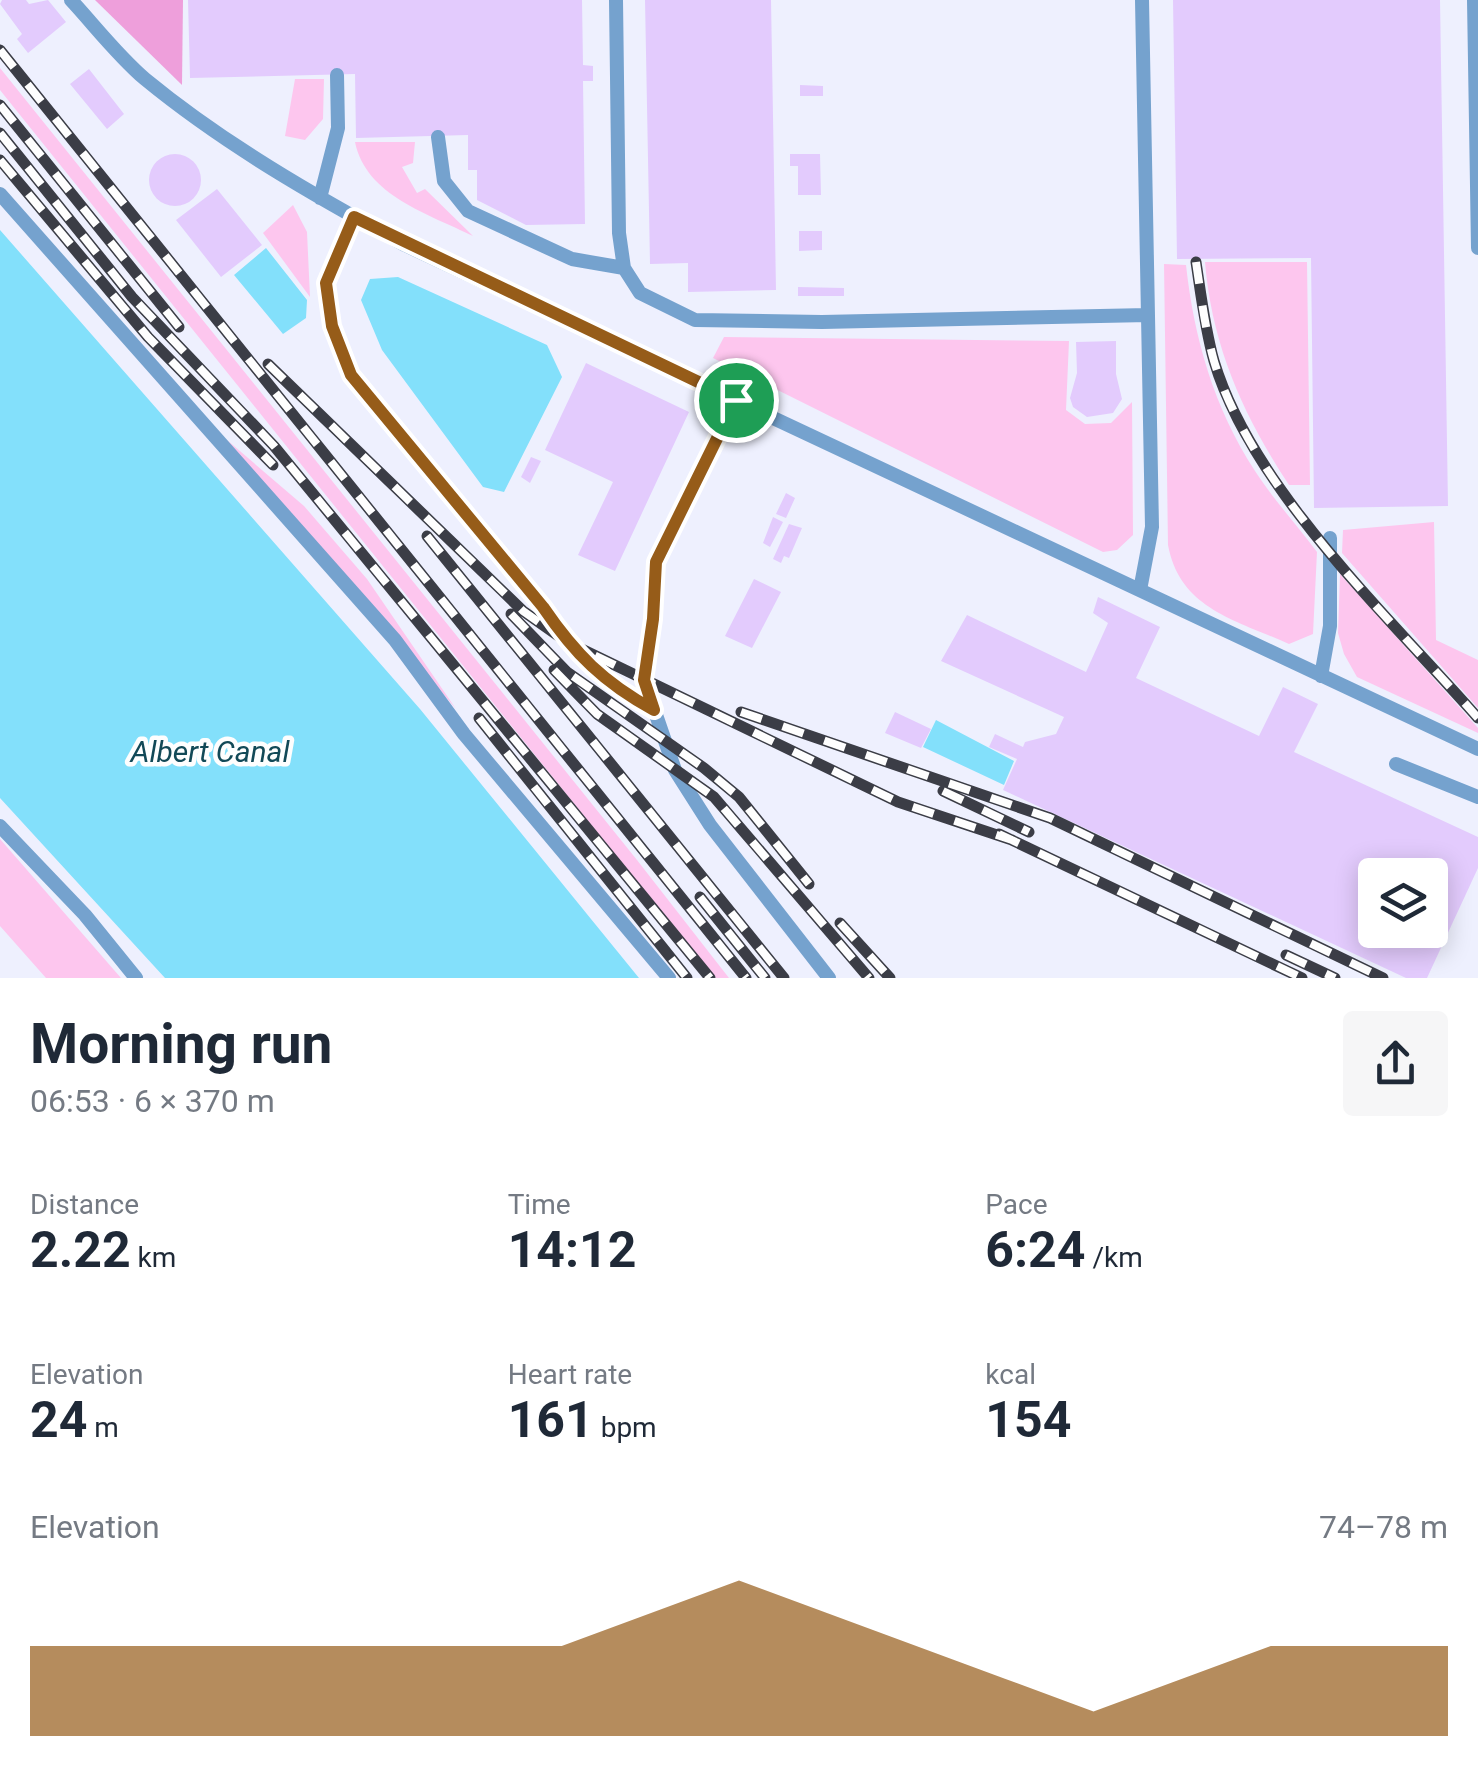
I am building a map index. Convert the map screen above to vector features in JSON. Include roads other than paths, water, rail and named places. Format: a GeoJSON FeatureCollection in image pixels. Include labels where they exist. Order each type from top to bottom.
{"type":"FeatureCollection","features":[{"type":"Feature","properties":{"kind":"lane"},"geometry":{"type":"LineString","coordinates":[[70,0],[142,76],[214,130],[354,217],[1478,749]]}},
{"type":"Feature","properties":{"kind":"lane"},"geometry":{"type":"LineString","coordinates":[[616,0],[619,232],[624,268],[640,293],[695,320],[822,322],[1148,315]]}},
{"type":"Feature","properties":{"kind":"lane"},"geometry":{"type":"LineString","coordinates":[[1140,590],[1152,527],[1142,0]]}},
{"type":"Feature","properties":{"kind":"lane"},"geometry":{"type":"LineString","coordinates":[[1474,0],[1478,248]]}},
{"type":"Feature","properties":{"kind":"lane"},"geometry":{"type":"LineString","coordinates":[[320,198],[338,128],[337,75]]}},
{"type":"Feature","properties":{"kind":"lane"},"geometry":{"type":"LineString","coordinates":[[438,137],[444,181],[468,211],[572,260],[624,268]]}},
{"type":"Feature","properties":{"kind":"lane"},"geometry":{"type":"LineString","coordinates":[[0,194],[395,640],[464,734],[669,978]]}},
{"type":"Feature","properties":{"kind":"lane"},"geometry":{"type":"LineString","coordinates":[[354,217],[326,283],[332,326],[351,375],[543,607],[567,642],[612,687],[654,710]]}},
{"type":"Feature","properties":{"kind":"lane"},"geometry":{"type":"LineString","coordinates":[[736,400],[656,562],[644,680],[675,770],[710,825],[829,978]]}},
{"type":"Feature","properties":{"kind":"lane"},"geometry":{"type":"LineString","coordinates":[[1321,676],[1330,626],[1330,538]]}},
{"type":"Feature","properties":{"kind":"lane"},"geometry":{"type":"LineString","coordinates":[[1396,764],[1478,797]]}},
{"type":"Feature","properties":{"kind":"lane"},"geometry":{"type":"LineString","coordinates":[[0,826],[85,915],[136,978]]}},
{"type":"Feature","properties":{"kind":"water","name":"Albert Canal"},"geometry":{"type":"Polygon","coordinates":[[[0,230],[420,709],[639,978],[165,978],[0,798],[0,230]]]}},
{"type":"Feature","properties":{"kind":"water"},"geometry":{"type":"Polygon","coordinates":[[[266,248],[307,300],[306,318],[283,334],[234,275],[266,248]]]}},
{"type":"Feature","properties":{"kind":"water"},"geometry":{"type":"Polygon","coordinates":[[[398,277],[547,345],[562,377],[504,492],[483,487],[382,350],[361,300],[370,279],[398,277]]]}},
{"type":"Feature","properties":{"kind":"water"},"geometry":{"type":"Polygon","coordinates":[[[936,720],[1014,761],[1004,785],[923,747],[936,720]]]}},
{"type":"Feature","properties":{"kind":"railway"},"geometry":{"type":"LineString","coordinates":[[0,50],[746,978]]}},
{"type":"Feature","properties":{"kind":"railway"},"geometry":{"type":"LineString","coordinates":[[0,105],[179,327]]}},
{"type":"Feature","properties":{"kind":"railway"},"geometry":{"type":"LineString","coordinates":[[0,133],[132,297],[274,446],[710,978]]}},
{"type":"Feature","properties":{"kind":"railway"},"geometry":{"type":"LineString","coordinates":[[0,160],[148,337],[273,465]]}},
{"type":"Feature","properties":{"kind":"railway"},"geometry":{"type":"LineString","coordinates":[[1196,262],[1214,361],[1233,409],[1259,457],[1328,550],[1478,718]]}},
{"type":"Feature","properties":{"kind":"railway"},"geometry":{"type":"LineString","coordinates":[[268,364],[523,611],[567,642],[898,802],[1012,840]]}},
{"type":"Feature","properties":{"kind":"railway"},"geometry":{"type":"LineString","coordinates":[[427,536],[784,978]]}},
{"type":"Feature","properties":{"kind":"railway"},"geometry":{"type":"LineString","coordinates":[[511,614],[567,672],[739,797],[809,884]]}},
{"type":"Feature","properties":{"kind":"railway"},"geometry":{"type":"LineString","coordinates":[[554,670],[597,714],[714,797],[869,978]]}},
{"type":"Feature","properties":{"kind":"railway"},"geometry":{"type":"LineString","coordinates":[[741,712],[1050,818],[1383,978]]}},
{"type":"Feature","properties":{"kind":"railway"},"geometry":{"type":"LineString","coordinates":[[479,718],[687,978]]}},
{"type":"Feature","properties":{"kind":"railway"},"geometry":{"type":"LineString","coordinates":[[943,791],[1029,832]]}},
{"type":"Feature","properties":{"kind":"railway"},"geometry":{"type":"LineString","coordinates":[[999,834],[1302,978]]}},
{"type":"Feature","properties":{"kind":"railway"},"geometry":{"type":"LineString","coordinates":[[700,897],[765,978]]}},
{"type":"Feature","properties":{"kind":"railway"},"geometry":{"type":"LineString","coordinates":[[840,923],[890,978]]}},
{"type":"Feature","properties":{"kind":"railway"},"geometry":{"type":"LineString","coordinates":[[1286,955],[1335,978]]}}]}
